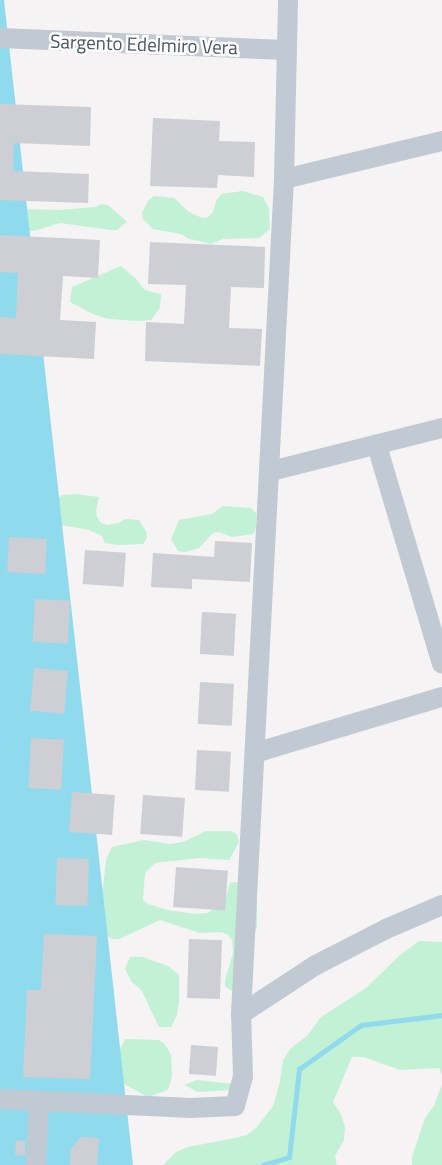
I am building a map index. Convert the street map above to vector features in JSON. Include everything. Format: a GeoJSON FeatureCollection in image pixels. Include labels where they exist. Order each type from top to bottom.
{"type":"FeatureCollection","features":[{"type":"Feature","properties":{"kind":"street"},"geometry":{"type":"LineString","coordinates":[[0,1099],[191,1108],[236,1106],[243,1076],[241,1014],[271,470],[284,179],[288,0]]}},
{"type":"Feature","properties":{"kind":"street","name":"Sargento Edelmiro Vera"},"geometry":{"type":"LineString","coordinates":[[0,38],[287,50]]}},
{"type":"Feature","properties":{"kind":"street"},"geometry":{"type":"LineString","coordinates":[[284,179],[442,141]]}},
{"type":"Feature","properties":{"kind":"street"},"geometry":{"type":"LineString","coordinates":[[271,470],[377,446],[442,428]]}},
{"type":"Feature","properties":{"kind":"street"},"geometry":{"type":"LineString","coordinates":[[377,446],[442,664]]}},
{"type":"Feature","properties":{"kind":"street"},"geometry":{"type":"LineString","coordinates":[[255,753],[442,697]]}},
{"type":"Feature","properties":{"kind":"street"},"geometry":{"type":"LineString","coordinates":[[241,1014],[316,964],[386,929],[442,905]]}},
{"type":"Feature","properties":{"kind":"street"},"geometry":{"type":"LineString","coordinates":[[36,1165],[39,1102]]}},
{"type":"Feature","properties":{"kind":"green space"},"geometry":{"type":"Polygon","coordinates":[[[243,191],[263,197],[269,208],[270,229],[259,238],[223,239],[211,244],[187,238],[181,234],[153,229],[143,219],[142,213],[148,201],[154,196],[174,198],[189,212],[202,218],[208,217],[213,212],[217,199],[222,194],[243,191]]]}},
{"type":"Feature","properties":{"kind":"green space"},"geometry":{"type":"Polygon","coordinates":[[[101,204],[108,205],[127,222],[117,230],[60,223],[34,231],[20,232],[14,209],[59,210],[95,207],[101,204]]]}},
{"type":"Feature","properties":{"kind":"green space"},"geometry":{"type":"Polygon","coordinates":[[[121,266],[145,290],[161,294],[160,308],[151,320],[109,319],[95,315],[70,302],[72,287],[121,266]]]}},
{"type":"Feature","properties":{"kind":"green space"},"geometry":{"type":"Polygon","coordinates":[[[76,494],[99,497],[96,510],[97,517],[101,523],[107,525],[119,523],[125,519],[139,520],[146,531],[147,538],[143,544],[119,545],[105,543],[102,536],[89,530],[60,525],[52,504],[62,495],[76,494]]]}},
{"type":"Feature","properties":{"kind":"green space"},"geometry":{"type":"Polygon","coordinates":[[[223,506],[251,508],[256,513],[254,534],[232,537],[219,532],[213,533],[199,548],[185,552],[178,551],[171,539],[179,520],[212,514],[223,506]]]}},
{"type":"Feature","properties":{"kind":"green space"},"geometry":{"type":"Polygon","coordinates":[[[206,831],[232,831],[237,835],[239,842],[229,860],[200,858],[155,863],[145,873],[143,900],[148,904],[168,910],[194,914],[207,913],[224,903],[230,883],[236,882],[255,887],[257,927],[245,961],[237,995],[225,986],[233,953],[232,940],[228,935],[221,932],[200,933],[160,920],[119,939],[112,939],[106,935],[97,901],[103,888],[106,860],[112,847],[144,840],[170,844],[183,842],[206,831]]]}},
{"type":"Feature","properties":{"kind":"green space"},"geometry":{"type":"Polygon","coordinates":[[[419,941],[442,942],[442,1075],[439,1068],[400,1070],[364,1057],[352,1057],[333,1102],[341,1114],[345,1127],[344,1140],[335,1156],[337,1165],[163,1165],[176,1152],[188,1147],[247,1135],[257,1127],[273,1106],[280,1082],[283,1060],[291,1048],[307,1036],[321,1017],[366,988],[400,955],[419,941]]]}},
{"type":"Feature","properties":{"kind":"green space"},"geometry":{"type":"Polygon","coordinates":[[[130,957],[143,957],[168,966],[179,975],[177,1015],[171,1027],[159,1027],[142,991],[131,981],[125,969],[130,957]]]}},
{"type":"Feature","properties":{"kind":"green space"},"geometry":{"type":"Polygon","coordinates":[[[125,1039],[158,1040],[164,1043],[171,1055],[172,1076],[168,1090],[148,1097],[122,1083],[115,1058],[125,1039]]]}},
{"type":"Feature","properties":{"kind":"green space"},"geometry":{"type":"Polygon","coordinates":[[[197,1080],[233,1084],[233,1090],[198,1092],[184,1085],[197,1080]]]}},
{"type":"Feature","properties":{"kind":"green space"},"geometry":{"type":"Polygon","coordinates":[[[442,1084],[442,1165],[412,1165],[412,1157],[425,1118],[434,1106],[442,1084]]]}},
{"type":"Feature","properties":{"kind":"water"},"geometry":{"type":"Polygon","coordinates":[[[0,0],[4,0],[133,1165],[0,1165],[0,0]]]}},
{"type":"Feature","properties":{"kind":"building"},"geometry":{"type":"Polygon","coordinates":[[[0,104],[91,107],[90,146],[14,143],[13,171],[89,174],[88,203],[0,200],[0,104]]]}},
{"type":"Feature","properties":{"kind":"building"},"geometry":{"type":"Polygon","coordinates":[[[153,118],[220,121],[219,141],[255,142],[254,177],[218,175],[217,188],[150,186],[153,118]]]}},
{"type":"Feature","properties":{"kind":"building"},"geometry":{"type":"Polygon","coordinates":[[[0,235],[100,240],[98,278],[63,276],[60,320],[96,322],[94,359],[0,354],[0,317],[16,318],[18,273],[0,272],[0,235]]]}},
{"type":"Feature","properties":{"kind":"building"},"geometry":{"type":"Polygon","coordinates":[[[150,242],[265,247],[264,288],[231,287],[229,328],[262,329],[260,366],[145,361],[146,322],[184,324],[186,285],[148,284],[150,242]]]}},
{"type":"Feature","properties":{"kind":"building"},"geometry":{"type":"Polygon","coordinates":[[[9,537],[47,539],[45,574],[7,572],[9,537]]]}},
{"type":"Feature","properties":{"kind":"building"},"geometry":{"type":"Polygon","coordinates":[[[215,541],[252,543],[250,582],[192,579],[192,589],[151,587],[153,553],[214,557],[215,541]]]}},
{"type":"Feature","properties":{"kind":"building"},"geometry":{"type":"Polygon","coordinates":[[[85,550],[126,553],[124,587],[83,584],[85,550]]]}},
{"type":"Feature","properties":{"kind":"building"},"geometry":{"type":"Polygon","coordinates":[[[35,599],[70,601],[68,644],[33,642],[35,599]]]}},
{"type":"Feature","properties":{"kind":"building"},"geometry":{"type":"Polygon","coordinates":[[[202,612],[236,614],[234,656],[200,654],[202,612]]]}},
{"type":"Feature","properties":{"kind":"building"},"geometry":{"type":"Polygon","coordinates":[[[34,668],[68,671],[64,714],[30,711],[34,668]]]}},
{"type":"Feature","properties":{"kind":"building"},"geometry":{"type":"Polygon","coordinates":[[[200,682],[234,684],[232,726],[198,724],[200,682]]]}},
{"type":"Feature","properties":{"kind":"building"},"geometry":{"type":"Polygon","coordinates":[[[31,738],[64,740],[61,790],[28,788],[31,738]]]}},
{"type":"Feature","properties":{"kind":"building"},"geometry":{"type":"Polygon","coordinates":[[[197,750],[231,752],[229,792],[195,790],[197,750]]]}},
{"type":"Feature","properties":{"kind":"building"},"geometry":{"type":"Polygon","coordinates":[[[72,792],[115,795],[112,835],[69,832],[72,792]]]}},
{"type":"Feature","properties":{"kind":"building"},"geometry":{"type":"Polygon","coordinates":[[[143,795],[185,798],[182,837],[140,834],[143,795]]]}},
{"type":"Feature","properties":{"kind":"building"},"geometry":{"type":"Polygon","coordinates":[[[57,858],[89,859],[87,906],[55,905],[57,858]]]}},
{"type":"Feature","properties":{"kind":"building"},"geometry":{"type":"Polygon","coordinates":[[[176,867],[228,871],[225,911],[173,907],[176,867]]]}},
{"type":"Feature","properties":{"kind":"building"},"geometry":{"type":"Polygon","coordinates":[[[44,934],[97,936],[90,1079],[23,1077],[27,990],[41,990],[44,934]]]}},
{"type":"Feature","properties":{"kind":"building"},"geometry":{"type":"Polygon","coordinates":[[[189,939],[222,940],[220,999],[187,998],[189,939]]]}},
{"type":"Feature","properties":{"kind":"building"},"geometry":{"type":"Polygon","coordinates":[[[191,1045],[218,1047],[216,1076],[189,1074],[191,1045]]]}},
{"type":"Feature","properties":{"kind":"building"},"geometry":{"type":"Polygon","coordinates":[[[81,1137],[99,1138],[97,1165],[70,1165],[71,1148],[81,1137]]]}},
{"type":"Feature","properties":{"kind":"building"},"geometry":{"type":"Polygon","coordinates":[[[16,1140],[25,1141],[25,1156],[15,1155],[16,1140]]]}},
{"type":"Feature","properties":{"kind":"waterway"},"geometry":{"type":"LineString","coordinates":[[263,1165],[289,1157],[299,1069],[361,1025],[442,1015]]}}]}
